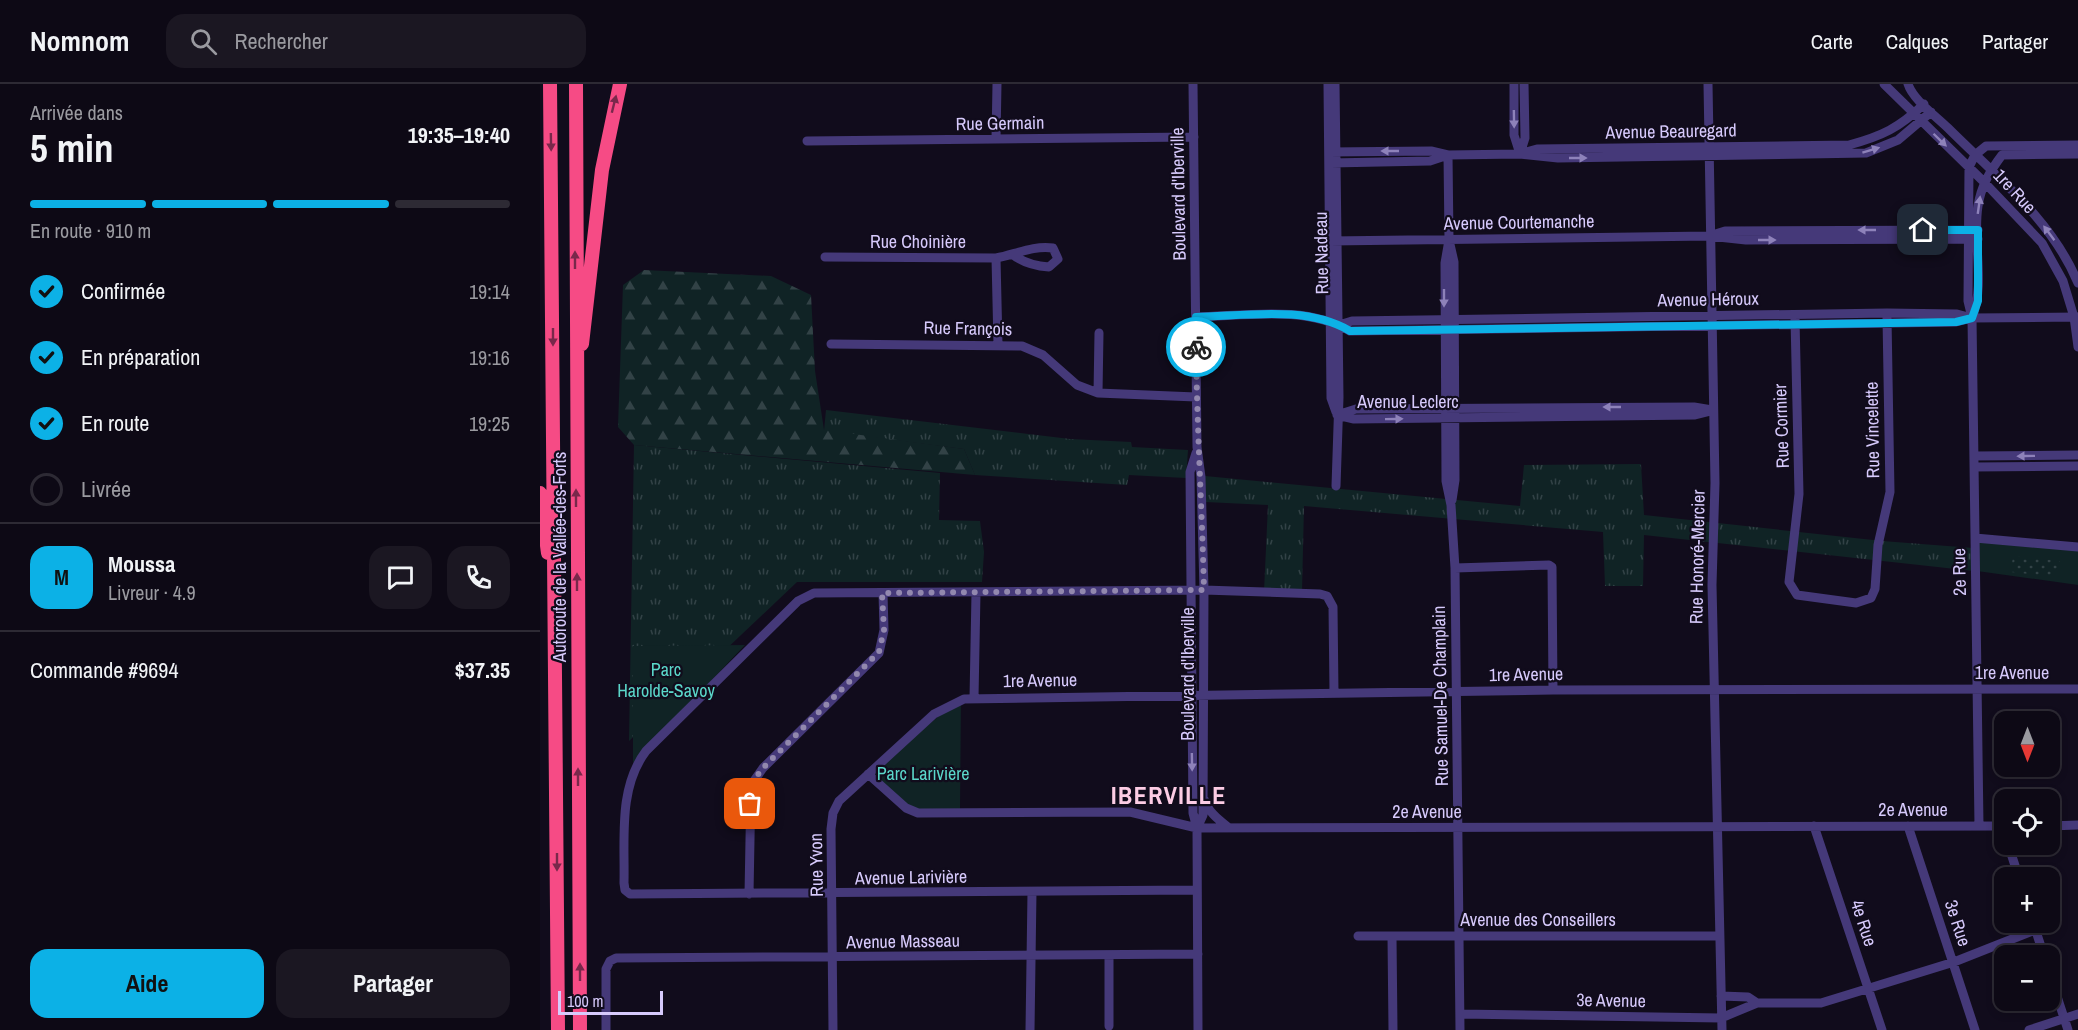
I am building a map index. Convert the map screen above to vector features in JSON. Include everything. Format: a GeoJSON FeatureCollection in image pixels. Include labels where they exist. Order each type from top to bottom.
{"type":"FeatureCollection","features":[{"type":"Feature","properties":{"kind":"highway","name":"Autoroute de la Vallée-des-Forts"},"geometry":{"type":"LineString","coordinates":[[550,84],[558,1030]]}},
{"type":"Feature","properties":{"kind":"highway","name":"Autoroute de la Vallée-des-Forts"},"geometry":{"type":"LineString","coordinates":[[576,84],[580,1030]]}},
{"type":"Feature","properties":{"kind":"highway"},"geometry":{"type":"LineString","coordinates":[[576,382],[588,307],[603,162],[620,84]]}},
{"type":"Feature","properties":{"kind":"highway"},"geometry":{"type":"LineString","coordinates":[[540,493],[555,599]]}},
{"type":"Feature","properties":{"kind":"street"},"geometry":{"type":"LineString","coordinates":[[996,139],[997,84]]}},
{"type":"Feature","properties":{"kind":"street","name":"Boulevard d'Iberville"},"geometry":{"type":"LineString","coordinates":[[1193,84],[1197,447],[1201,477],[1204,590],[1203,815],[1197,828]]}},
{"type":"Feature","properties":{"kind":"street","name":"Rue Nadeau"},"geometry":{"type":"LineString","coordinates":[[1328,84],[1332,157],[1334,323],[1339,397],[1336,415],[1336,486]]}},
{"type":"Feature","properties":{"kind":"street","name":"Rue Nadeau"},"geometry":{"type":"LineString","coordinates":[[1332,157],[1335,84]]}},
{"type":"Feature","properties":{"kind":"street"},"geometry":{"type":"LineString","coordinates":[[1514,84],[1514,135],[1520,154]]}},
{"type":"Feature","properties":{"kind":"street"},"geometry":{"type":"LineString","coordinates":[[1520,154],[1525,138],[1524,84]]}},
{"type":"Feature","properties":{"kind":"street","name":"Rue Honoré-Mercier"},"geometry":{"type":"LineString","coordinates":[[1708,84],[1715,483],[1712,585],[1722,1030]]}},
{"type":"Feature","properties":{"kind":"street","name":"1re Rue"},"geometry":{"type":"LineString","coordinates":[[1884,84],[1984,182],[2042,243],[2063,281],[2076,317],[2078,347]]}},
{"type":"Feature","properties":{"kind":"street","name":"1re Rue"},"geometry":{"type":"LineString","coordinates":[[1908,84],[1928,108],[2039,219],[2066,255],[2078,283]]}},
{"type":"Feature","properties":{"kind":"street","name":"Avenue Beauregard"},"geometry":{"type":"LineString","coordinates":[[1332,157],[1430,161],[1448,155],[1520,154],[1558,158],[1822,150],[1866,153],[1898,140],[1922,122],[1928,108]]}},
{"type":"Feature","properties":{"kind":"street","name":"Avenue Beauregard"},"geometry":{"type":"LineString","coordinates":[[1822,150],[1881,137],[1896,129],[1914,114],[1928,108]]}},
{"type":"Feature","properties":{"kind":"street","name":"Rue Germain"},"geometry":{"type":"LineString","coordinates":[[807,141],[1194,137]]}},
{"type":"Feature","properties":{"kind":"street"},"geometry":{"type":"LineString","coordinates":[[1975,155],[1986,146],[2078,145]]}},
{"type":"Feature","properties":{"kind":"street"},"geometry":{"type":"LineString","coordinates":[[1991,170],[2002,155],[2078,154]]}},
{"type":"Feature","properties":{"kind":"street","name":"Rue Samuel-De Champlain"},"geometry":{"type":"LineString","coordinates":[[1448,155],[1449,240],[1454,262],[1449,320],[1450,413],[1446,481],[1451,505],[1455,568],[1460,1030]]}},
{"type":"Feature","properties":{"kind":"street","name":"2e Rue"},"geometry":{"type":"LineString","coordinates":[[1975,155],[1969,167],[1967,234],[1968,301],[1972,318],[1979,826]]}},
{"type":"Feature","properties":{"kind":"street","name":"2e Rue"},"geometry":{"type":"LineString","coordinates":[[1972,318],[1978,301],[1977,207],[1984,182],[1991,170]]}},
{"type":"Feature","properties":{"kind":"street","name":"Avenue Courtemanche"},"geometry":{"type":"LineString","coordinates":[[1333,241],[1709,237],[1725,231],[1834,235],[1978,234]]}},
{"type":"Feature","properties":{"kind":"street","name":"Rue Choinière"},"geometry":{"type":"LineString","coordinates":[[825,257],[996,258],[1012,254]]}},
{"type":"Feature","properties":{"kind":"street"},"geometry":{"type":"LineString","coordinates":[[996,258],[998,345]]}},
{"type":"Feature","properties":{"kind":"street","name":"Avenue Héroux"},"geometry":{"type":"LineString","coordinates":[[1839,319],[1887,313],[1957,314],[1972,318]]}},
{"type":"Feature","properties":{"kind":"street","name":"Rue Vincelette"},"geometry":{"type":"LineString","coordinates":[[1878,545],[1890,492],[1887,313]]}},
{"type":"Feature","properties":{"kind":"street","name":"Avenue Héroux"},"geometry":{"type":"LineString","coordinates":[[1196,317],[1303,315],[1334,323],[1350,331],[1578,328],[1795,319],[1839,319],[1887,323],[1956,322],[1972,318],[2076,317]]}},
{"type":"Feature","properties":{"kind":"street"},"geometry":{"type":"LineString","coordinates":[[1577,317],[1578,328]]}},
{"type":"Feature","properties":{"kind":"street","name":"Avenue Héroux"},"geometry":{"type":"LineString","coordinates":[[1334,323],[1577,317],[1711,321]]}},
{"type":"Feature","properties":{"kind":"street","name":"Rue Cormier"},"geometry":{"type":"LineString","coordinates":[[1795,319],[1799,494],[1796,537],[1789,582],[1791,590],[1797,595],[1856,603],[1871,598],[1875,589],[1878,545]]}},
{"type":"Feature","properties":{"kind":"street"},"geometry":{"type":"LineString","coordinates":[[1098,393],[1099,333]]}},
{"type":"Feature","properties":{"kind":"street","name":"Rue François"},"geometry":{"type":"LineString","coordinates":[[831,344],[1022,346],[1043,355],[1077,385],[1098,393],[1196,397]]}},
{"type":"Feature","properties":{"kind":"street","name":"Avenue Leclerc"},"geometry":{"type":"LineString","coordinates":[[1336,415],[1354,419],[1450,413],[1653,411],[1695,415],[1712,410]]}},
{"type":"Feature","properties":{"kind":"street","name":"Boulevard d'Iberville"},"geometry":{"type":"LineString","coordinates":[[1197,447],[1190,472],[1191,695],[1193,813],[1197,828],[1198,1030]]}},
{"type":"Feature","properties":{"kind":"street"},"geometry":{"type":"LineString","coordinates":[[1974,456],[2078,455]]}},
{"type":"Feature","properties":{"kind":"street"},"geometry":{"type":"LineString","coordinates":[[1974,467],[2078,466]]}},
{"type":"Feature","properties":{"kind":"street"},"geometry":{"type":"LineString","coordinates":[[1975,538],[2078,547]]}},
{"type":"Feature","properties":{"kind":"street"},"geometry":{"type":"LineString","coordinates":[[1455,568],[1549,565],[1554,570],[1553,690]]}},
{"type":"Feature","properties":{"kind":"street"},"geometry":{"type":"LineString","coordinates":[[749,894],[751,784],[763,768],[879,652],[884,630],[882,593],[1204,590],[1327,597],[1333,607],[1334,693]]}},
{"type":"Feature","properties":{"kind":"street","name":"Avenue Larivière"},"geometry":{"type":"LineString","coordinates":[[882,593],[808,594],[642,756],[631,781],[627,801],[624,883],[626,892],[637,895],[1197,890]]}},
{"type":"Feature","properties":{"kind":"street"},"geometry":{"type":"LineString","coordinates":[[974,698],[976,593]]}},
{"type":"Feature","properties":{"kind":"street","name":"1re Avenue"},"geometry":{"type":"LineString","coordinates":[[974,698],[1553,690],[2078,688]]}},
{"type":"Feature","properties":{"kind":"street","name":"Rue Yvon"},"geometry":{"type":"LineString","coordinates":[[833,1030],[831,829],[833,813],[839,801],[934,714],[956,702],[974,698]]}},
{"type":"Feature","properties":{"kind":"street","name":"2e Avenue"},"geometry":{"type":"LineString","coordinates":[[868,774],[906,808],[918,813],[1130,812],[1197,828],[1994,827]]}},
{"type":"Feature","properties":{"kind":"street"},"geometry":{"type":"LineString","coordinates":[[1203,794],[1206,805],[1229,828]]}},
{"type":"Feature","properties":{"kind":"street"},"geometry":{"type":"LineString","coordinates":[[2060,826],[2078,825]]}},
{"type":"Feature","properties":{"kind":"street","name":"4e Rue"},"geometry":{"type":"LineString","coordinates":[[1814,826],[1882,1030]]}},
{"type":"Feature","properties":{"kind":"street","name":"3e Rue"},"geometry":{"type":"LineString","coordinates":[[1908,826],[1975,1030]]}},
{"type":"Feature","properties":{"kind":"street"},"geometry":{"type":"LineString","coordinates":[[1030,1030],[1032,892]]}},
{"type":"Feature","properties":{"kind":"street","name":"3e Avenue"},"geometry":{"type":"LineString","coordinates":[[1460,1014],[1721,1018],[1757,1003],[1814,1005],[1954,962],[2018,933]]}},
{"type":"Feature","properties":{"kind":"street","name":"Avenue des Conseillers"},"geometry":{"type":"LineString","coordinates":[[1358,936],[1719,936]]}},
{"type":"Feature","properties":{"kind":"street"},"geometry":{"type":"LineString","coordinates":[[1392,937],[1393,1030]]}},
{"type":"Feature","properties":{"kind":"street","name":"Avenue Masseau"},"geometry":{"type":"LineString","coordinates":[[606,1030],[606,969],[610,961],[619,958],[1198,954]]}},
{"type":"Feature","properties":{"kind":"street"},"geometry":{"type":"LineString","coordinates":[[1109,956],[1109,1026]]}},
{"type":"Feature","properties":{"kind":"street","name":"3e Avenue"},"geometry":{"type":"LineString","coordinates":[[1721,996],[1748,997],[1757,1003]]}},
{"type":"Feature","properties":{"kind":"street"},"geometry":{"type":"LineString","coordinates":[[2060,1006],[2068,1030]]}},
{"type":"Feature","properties":{"kind":"street"},"geometry":{"type":"LineString","coordinates":[[2030,1030],[2078,1014]]}},
{"type":"Feature","properties":{"kind":"green space"},"geometry":{"type":"Polygon","coordinates":[[[644,270],[771,276],[811,295],[815,371],[824,430],[964,449],[975,475],[634,445],[618,427],[623,285],[644,270]]]}},
{"type":"Feature","properties":{"kind":"green space"},"geometry":{"type":"Polygon","coordinates":[[[826,410],[1070,439],[1131,442],[1132,447],[1188,450],[1186,478],[1129,475],[1127,485],[975,475],[964,449],[824,431],[826,410]]]}},
{"type":"Feature","properties":{"kind":"green space"},"geometry":{"type":"Polygon","coordinates":[[[634,445],[940,473],[939,520],[980,521],[984,552],[982,582],[797,582],[629,741],[634,445]]]}},
{"type":"Feature","properties":{"kind":"green space"},"geometry":{"type":"Polygon","coordinates":[[[1641,464],[1644,515],[1882,541],[1973,548],[1974,571],[1644,535],[1643,586],[1605,586],[1603,532],[1304,506],[1302,591],[1264,592],[1268,505],[1206,502],[1205,476],[1520,506],[1524,465],[1641,464]]]}},
{"type":"Feature","properties":{"kind":"green space"},"geometry":{"type":"Polygon","coordinates":[[[1976,541],[2078,547],[2078,585],[1977,571],[1976,541]]]}},
{"type":"Feature","properties":{"kind":"green space"},"geometry":{"type":"Polygon","coordinates":[[[2013,556],[2060,561],[2058,577],[2011,572],[2013,556]]]}},
{"type":"Feature","properties":{"kind":"green space","name":"Parc Harolde-Savoy"},"geometry":{"type":"Polygon","coordinates":[[[745,645],[633,763],[633,646],[745,645]]]}},
{"type":"Feature","properties":{"kind":"green space","name":"Parc Larivière"},"geometry":{"type":"Polygon","coordinates":[[[961,698],[960,813],[912,811],[868,774],[961,698]]]}},
{"type":"Feature","properties":{"kind":"way so far"},"geometry":{"type":"LineString","coordinates":[[750,804],[751,784],[763,768],[879,652],[884,630],[882,593],[1204,590],[1201,477],[1197,447],[1196,347]]}},
{"type":"Feature","properties":{"kind":"district","name":"IBERVILLE"},"geometry":{"type":"Point","coordinates":[1169,795]}},
{"type":"Feature","properties":{"kind":"route"},"geometry":{"type":"LineString","coordinates":[[1196,347],[1196,317],[1303,315],[1330,321],[1350,331],[1956,322],[1972,318],[1978,301],[1978,230],[1923,230]]}}]}
